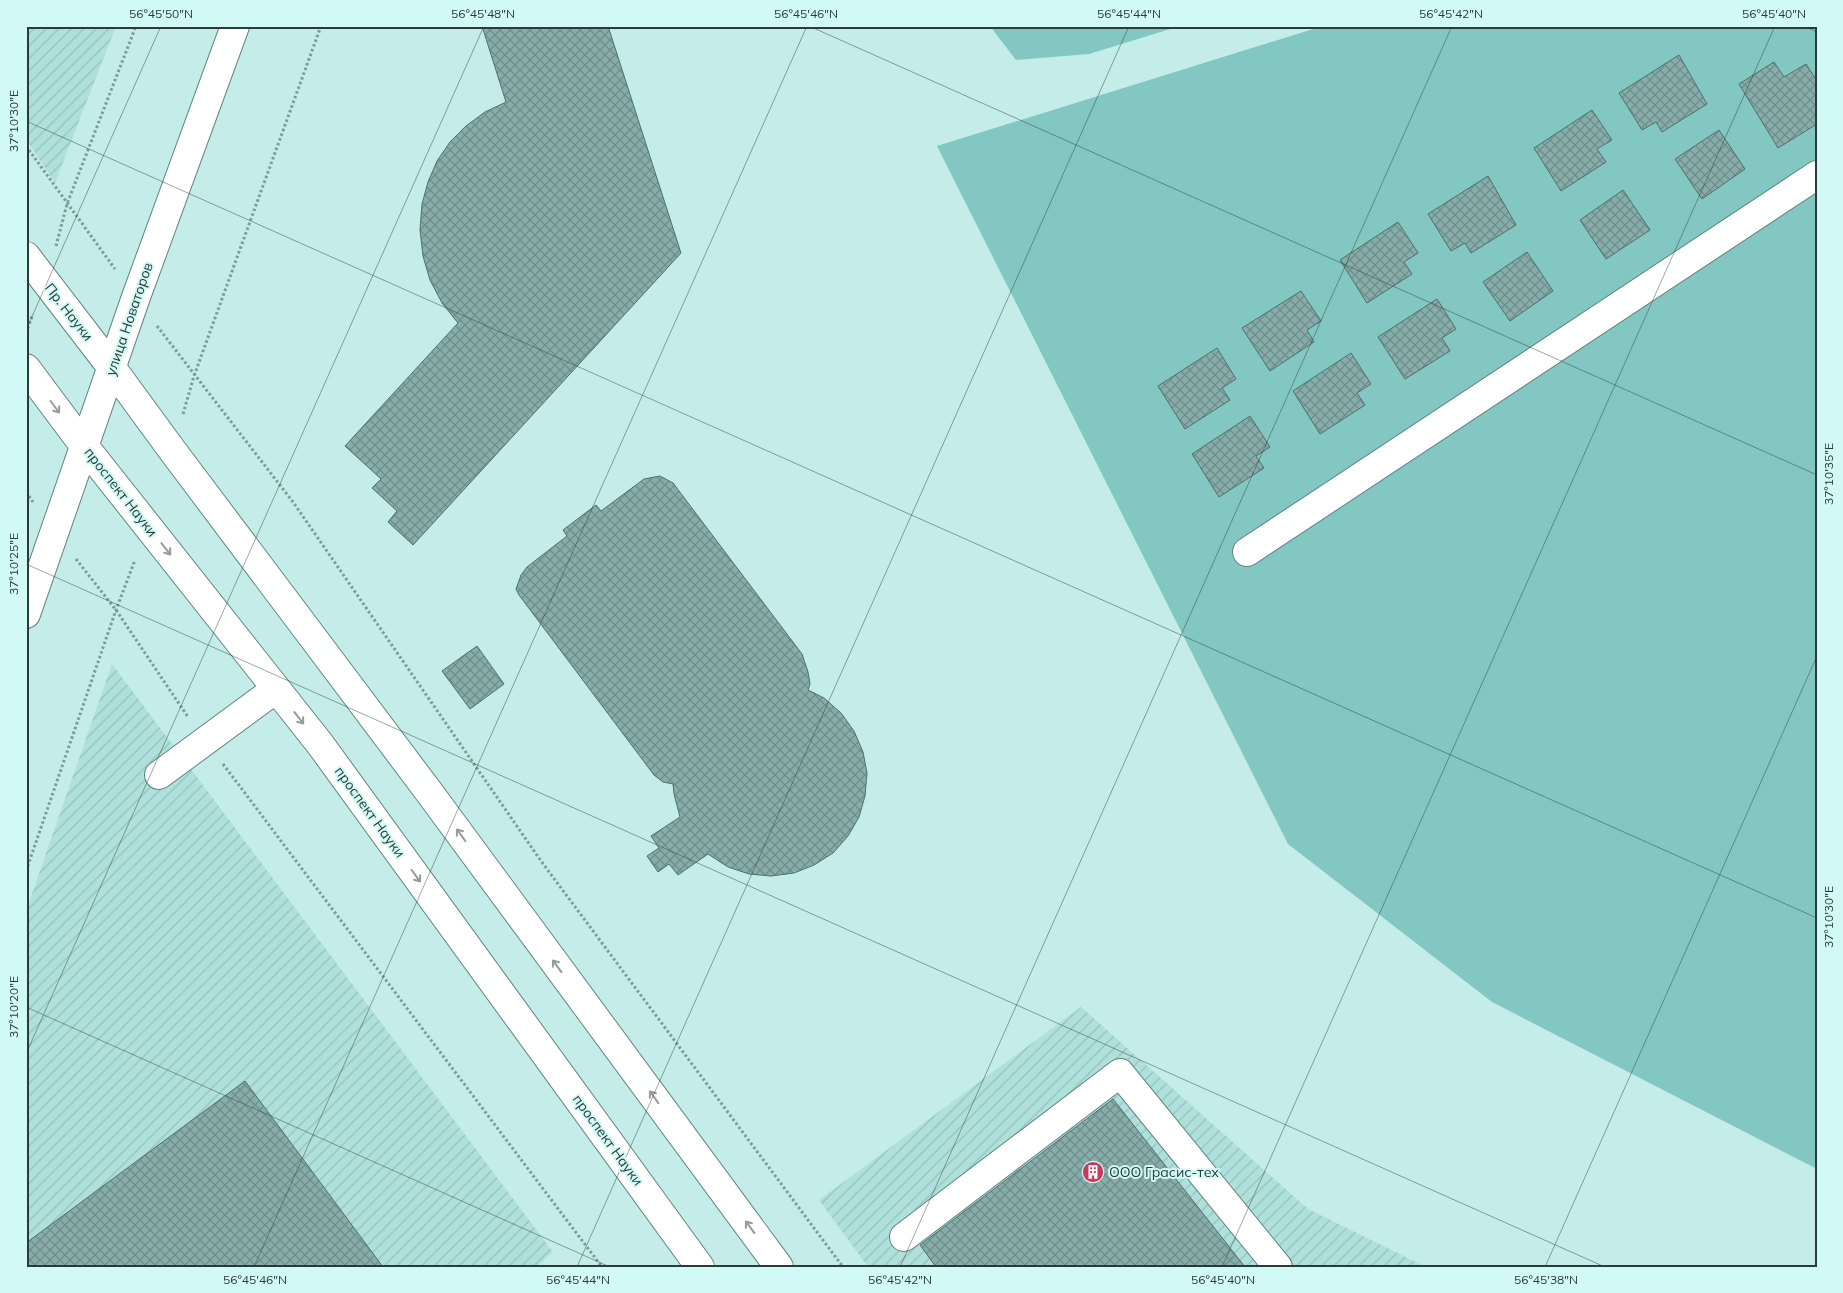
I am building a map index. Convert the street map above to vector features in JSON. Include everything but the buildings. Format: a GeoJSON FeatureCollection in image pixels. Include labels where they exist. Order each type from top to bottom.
{"type":"FeatureCollection","features":[{"type":"Feature","properties":{"kind":"street","name":"улица Новаторов"},"geometry":{"type":"LineString","coordinates":[[26,614],[136,297],[235,26]]}},
{"type":"Feature","properties":{"kind":"street"},"geometry":{"type":"LineString","coordinates":[[1246,552],[1817,175]]}},
{"type":"Feature","properties":{"kind":"street","name":"Пр. Науки"},"geometry":{"type":"LineString","coordinates":[[26,256],[112,368]]}},
{"type":"Feature","properties":{"kind":"street","name":"проспект Науки"},"geometry":{"type":"LineString","coordinates":[[26,368],[85,447],[320,744],[700,1267]]}},
{"type":"Feature","properties":{"kind":"street"},"geometry":{"type":"LineString","coordinates":[[112,368],[429,792],[779,1267]]}},
{"type":"Feature","properties":{"kind":"street"},"geometry":{"type":"LineString","coordinates":[[159,775],[276,689]]}},
{"type":"Feature","properties":{"kind":"street"},"geometry":{"type":"LineString","coordinates":[[904,1238],[1120,1072],[1278,1267]]}},
{"type":"Feature","properties":{"kind":"path"},"geometry":{"type":"LineString","coordinates":[[26,333],[45,282],[68,204],[136,26]]}},
{"type":"Feature","properties":{"kind":"path"},"geometry":{"type":"LineString","coordinates":[[26,146],[189,369],[293,502],[541,861],[843,1267]]}},
{"type":"Feature","properties":{"kind":"path"},"geometry":{"type":"LineString","coordinates":[[26,492],[116,610],[205,741],[602,1267]]}},
{"type":"Feature","properties":{"kind":"shaded area"},"geometry":{"type":"Polygon","coordinates":[[[26,26],[116,26],[55,183],[26,139],[26,26]]]}},
{"type":"Feature","properties":{"kind":"shaded area"},"geometry":{"type":"Polygon","coordinates":[[[990,26],[1180,26],[1089,54],[1016,60],[990,26]]]}},
{"type":"Feature","properties":{"kind":"shaded area"},"geometry":{"type":"Polygon","coordinates":[[[1323,26],[1817,26],[1817,1169],[1492,1002],[1288,844],[937,146],[1323,26]]]}},
{"type":"Feature","properties":{"kind":"shaded area"},"geometry":{"type":"Polygon","coordinates":[[[112,664],[553,1252],[536,1267],[26,1267],[26,911],[112,664]]]}},
{"type":"Feature","properties":{"kind":"shaded area","name":"ООО Грасис-тех"},"geometry":{"type":"Polygon","coordinates":[[[1081,1007],[1308,1209],[1426,1267],[868,1267],[819,1200],[1081,1007]]]}},
{"type":"Feature","properties":{"kind":"place","name":"ООО Грасис-тех"},"geometry":{"type":"Point","coordinates":[1093,1172]}}]}
